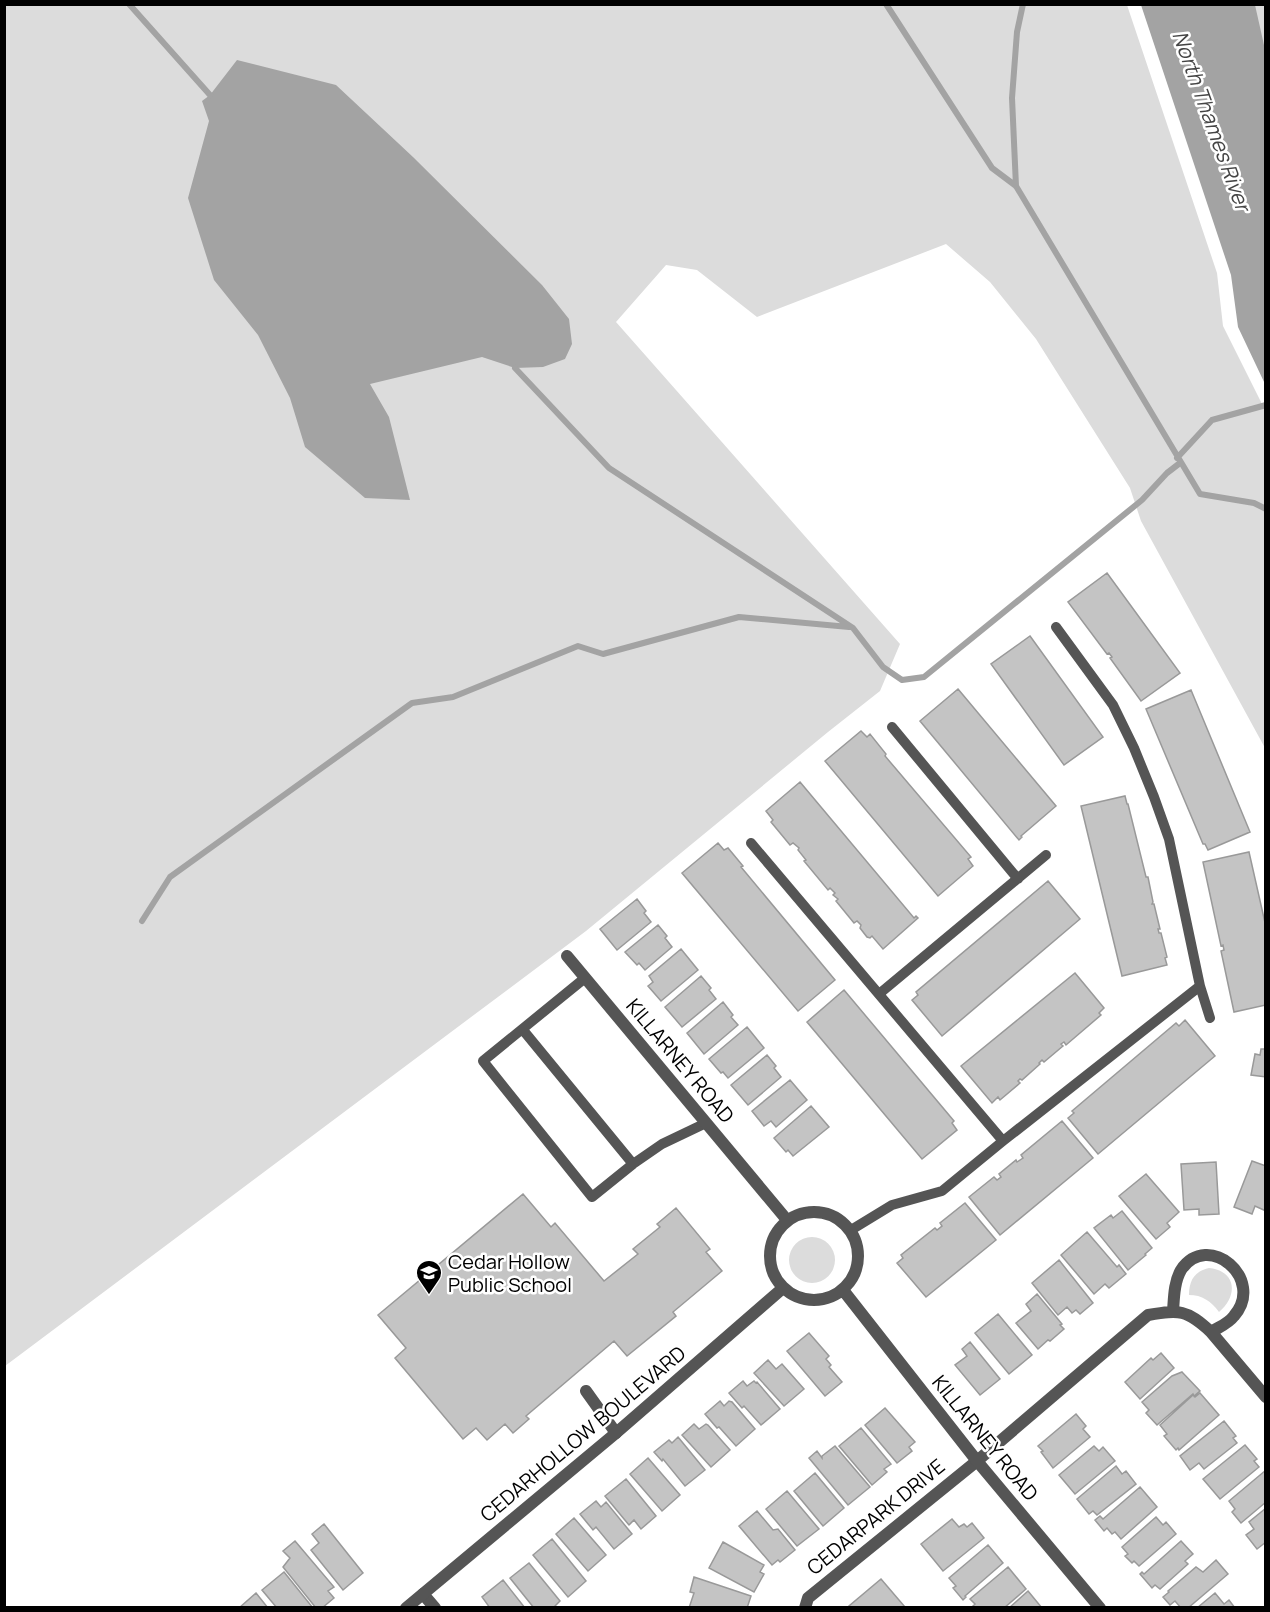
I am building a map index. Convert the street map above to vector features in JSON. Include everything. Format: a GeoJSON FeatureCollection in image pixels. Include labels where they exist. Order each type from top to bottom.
{"type":"FeatureCollection","features":[{"type":"Feature","properties":{"kind":"street","name":"KILLARNEY ROAD"},"geometry":{"type":"LineString","coordinates":[[567,956],[788,1220]]}},
{"type":"Feature","properties":{"kind":"street"},"geometry":{"type":"LineString","coordinates":[[811,1211],[826,1212],[840,1219],[851,1230],[856,1240],[859,1256],[853,1278],[843,1290],[826,1299],[811,1301],[796,1297],[783,1288],[772,1271],[769,1256],[772,1240],[788,1220],[811,1211]]}},
{"type":"Feature","properties":{"kind":"street"},"geometry":{"type":"LineString","coordinates":[[1211,1332],[1234,1316],[1241,1305],[1244,1292],[1242,1280],[1230,1263],[1212,1255],[1203,1255],[1186,1265],[1180,1272],[1173,1311],[1191,1316],[1211,1332],[1266,1397]]}},
{"type":"Feature","properties":{"kind":"street","name":"CEDARHOLLOW BOULEVARD"},"geometry":{"type":"LineString","coordinates":[[406,1608],[616,1433],[783,1288]]}},
{"type":"Feature","properties":{"kind":"street","name":"KILLARNEY ROAD"},"geometry":{"type":"LineString","coordinates":[[843,1290],[977,1461],[1100,1608]]}},
{"type":"Feature","properties":{"kind":"street","name":"CEDARPARK DRIVE"},"geometry":{"type":"LineString","coordinates":[[804,1608],[808,1598],[977,1461],[1148,1315],[1173,1311]]}},
{"type":"Feature","properties":{"kind":"street"},"geometry":{"type":"LineString","coordinates":[[586,1391],[616,1433]]}},
{"type":"Feature","properties":{"kind":"street"},"geometry":{"type":"LineString","coordinates":[[423,1594],[435,1608]]}},
{"type":"Feature","properties":{"kind":"lane"},"geometry":{"type":"LineString","coordinates":[[1056,627],[1113,705],[1154,797],[1169,838],[1200,986],[1210,1018]]}},
{"type":"Feature","properties":{"kind":"lane"},"geometry":{"type":"LineString","coordinates":[[892,727],[1018,879]]}},
{"type":"Feature","properties":{"kind":"lane"},"geometry":{"type":"LineString","coordinates":[[751,843],[1003,1141]]}},
{"type":"Feature","properties":{"kind":"lane"},"geometry":{"type":"LineString","coordinates":[[879,994],[1046,855]]}},
{"type":"Feature","properties":{"kind":"lane"},"geometry":{"type":"LineString","coordinates":[[585,978],[483,1061],[592,1197],[662,1144],[706,1123]]}},
{"type":"Feature","properties":{"kind":"lane"},"geometry":{"type":"LineString","coordinates":[[851,1230],[891,1205],[942,1191],[1200,986]]}},
{"type":"Feature","properties":{"kind":"lane"},"geometry":{"type":"LineString","coordinates":[[523,1030],[633,1164]]}},
{"type":"Feature","properties":{"kind":"shaded area"},"geometry":{"type":"Polygon","coordinates":[[[5,5],[1127,5],[1217,273],[1223,326],[1265,410],[1265,748],[1141,521],[1130,488],[1036,339],[990,282],[946,244],[757,317],[697,270],[666,265],[616,322],[900,644],[880,691],[586,931],[5,1366],[5,5]]]}},
{"type":"Feature","properties":{"kind":"shaded area"},"geometry":{"type":"Polygon","coordinates":[[[1245,5],[1265,5],[1265,124],[1245,5]]]}},
{"type":"Feature","properties":{"kind":"shaded area"},"geometry":{"type":"Polygon","coordinates":[[[812,1237],[828,1244],[835,1260],[828,1276],[812,1283],[796,1276],[789,1260],[796,1244],[812,1237]]]}},
{"type":"Feature","properties":{"kind":"shaded area"},"geometry":{"type":"Polygon","coordinates":[[[1209,1268],[1225,1274],[1232,1285],[1229,1299],[1219,1312],[1206,1299],[1189,1295],[1194,1277],[1200,1271],[1209,1268]]]}},
{"type":"Feature","properties":{"kind":"water","name":"North Thames River"},"geometry":{"type":"Polygon","coordinates":[[[1141,5],[1255,5],[1266,54],[1265,384],[1238,327],[1231,275],[1141,5]]]}},
{"type":"Feature","properties":{"kind":"water"},"geometry":{"type":"Polygon","coordinates":[[[237,60],[336,85],[413,157],[542,285],[569,319],[572,344],[565,359],[543,367],[515,368],[482,357],[370,384],[389,417],[410,500],[365,498],[305,447],[290,398],[258,335],[214,280],[188,198],[209,121],[202,101],[210,95],[237,60]]]}},
{"type":"Feature","properties":{"kind":"building"},"geometry":{"type":"Polygon","coordinates":[[[1107,573],[1180,673],[1141,701],[1110,658],[1112,657],[1109,653],[1107,654],[1068,602],[1107,573]]]}},
{"type":"Feature","properties":{"kind":"building"},"geometry":{"type":"Polygon","coordinates":[[[1030,636],[1103,737],[1064,765],[991,664],[1030,636]]]}},
{"type":"Feature","properties":{"kind":"building"},"geometry":{"type":"Polygon","coordinates":[[[958,689],[1056,806],[1019,840],[920,721],[958,689]]]}},
{"type":"Feature","properties":{"kind":"building"},"geometry":{"type":"Polygon","coordinates":[[[1191,690],[1250,832],[1208,850],[1203,844],[1146,709],[1191,690]]]}},
{"type":"Feature","properties":{"kind":"building"},"geometry":{"type":"Polygon","coordinates":[[[861,731],[867,737],[870,734],[886,754],[885,756],[971,857],[968,859],[973,866],[938,896],[825,761],[861,731]]]}},
{"type":"Feature","properties":{"kind":"building"},"geometry":{"type":"Polygon","coordinates":[[[800,782],[914,918],[916,916],[918,918],[883,949],[872,936],[867,937],[857,921],[854,923],[836,901],[838,899],[833,895],[835,893],[830,888],[828,890],[804,861],[806,860],[798,850],[799,848],[793,843],[790,845],[771,822],[773,820],[766,811],[800,782]]]}},
{"type":"Feature","properties":{"kind":"building"},"geometry":{"type":"Polygon","coordinates":[[[1125,796],[1146,877],[1148,877],[1167,965],[1122,976],[1081,806],[1125,796]]]}},
{"type":"Feature","properties":{"kind":"building"},"geometry":{"type":"Polygon","coordinates":[[[718,843],[724,850],[728,848],[743,866],[741,867],[835,980],[798,1011],[682,873],[718,843]]]}},
{"type":"Feature","properties":{"kind":"building"},"geometry":{"type":"Polygon","coordinates":[[[1249,852],[1266,927],[1266,1005],[1234,1012],[1221,951],[1224,950],[1223,945],[1221,946],[1203,862],[1249,852]]]}},
{"type":"Feature","properties":{"kind":"building"},"geometry":{"type":"Polygon","coordinates":[[[1048,881],[1080,919],[942,1036],[912,1000],[918,995],[916,992],[1048,881]]]}},
{"type":"Feature","properties":{"kind":"building"},"geometry":{"type":"Polygon","coordinates":[[[637,899],[651,922],[617,950],[600,929],[637,899]]]}},
{"type":"Feature","properties":{"kind":"building"},"geometry":{"type":"Polygon","coordinates":[[[658,925],[672,947],[645,970],[625,952],[658,925]]]}},
{"type":"Feature","properties":{"kind":"building"},"geometry":{"type":"Polygon","coordinates":[[[681,949],[698,970],[661,1001],[648,986],[653,982],[649,976],[681,949]]]}},
{"type":"Feature","properties":{"kind":"building"},"geometry":{"type":"Polygon","coordinates":[[[1075,973],[1104,1008],[1099,1013],[1101,1015],[1066,1045],[1064,1042],[1061,1044],[1063,1046],[1044,1062],[1042,1060],[1000,1100],[998,1097],[992,1103],[961,1066],[1075,973]]]}},
{"type":"Feature","properties":{"kind":"building"},"geometry":{"type":"Polygon","coordinates":[[[701,976],[711,988],[709,990],[716,999],[682,1027],[665,1007],[701,976]]]}},
{"type":"Feature","properties":{"kind":"building"},"geometry":{"type":"Polygon","coordinates":[[[844,990],[954,1121],[952,1123],[957,1130],[922,1159],[807,1022],[844,990]]]}},
{"type":"Feature","properties":{"kind":"building"},"geometry":{"type":"Polygon","coordinates":[[[723,1002],[738,1025],[704,1054],[687,1033],[723,1002]]]}},
{"type":"Feature","properties":{"kind":"building"},"geometry":{"type":"Polygon","coordinates":[[[1185,1020],[1215,1056],[1098,1154],[1068,1118],[1074,1113],[1072,1111],[1176,1023],[1179,1026],[1185,1020]]]}},
{"type":"Feature","properties":{"kind":"building"},"geometry":{"type":"Polygon","coordinates":[[[747,1027],[764,1048],[728,1078],[709,1059],[747,1027]]]}},
{"type":"Feature","properties":{"kind":"building"},"geometry":{"type":"Polygon","coordinates":[[[1261,1049],[1266,1049],[1266,1077],[1251,1075],[1255,1054],[1260,1055],[1261,1049]]]}},
{"type":"Feature","properties":{"kind":"building"},"geometry":{"type":"Polygon","coordinates":[[[767,1055],[781,1077],[748,1105],[731,1085],[767,1055]]]}},
{"type":"Feature","properties":{"kind":"building"},"geometry":{"type":"Polygon","coordinates":[[[790,1080],[807,1100],[776,1127],[771,1121],[764,1126],[752,1111],[790,1080]]]}},
{"type":"Feature","properties":{"kind":"building"},"geometry":{"type":"Polygon","coordinates":[[[811,1106],[829,1127],[793,1156],[788,1150],[786,1152],[774,1138],[811,1106]]]}},
{"type":"Feature","properties":{"kind":"building"},"geometry":{"type":"Polygon","coordinates":[[[1062,1121],[1093,1158],[1000,1235],[969,1197],[994,1177],[997,1180],[1001,1177],[999,1174],[1016,1160],[1017,1162],[1023,1158],[1021,1155],[1062,1121]]]}},
{"type":"Feature","properties":{"kind":"building"},"geometry":{"type":"Polygon","coordinates":[[[1252,1161],[1266,1166],[1266,1211],[1255,1206],[1252,1214],[1234,1207],[1252,1161]]]}},
{"type":"Feature","properties":{"kind":"building"},"geometry":{"type":"Polygon","coordinates":[[[1216,1162],[1219,1214],[1199,1215],[1199,1209],[1184,1210],[1181,1164],[1216,1162]]]}},
{"type":"Feature","properties":{"kind":"building"},"geometry":{"type":"Polygon","coordinates":[[[1146,1174],[1179,1212],[1167,1223],[1170,1227],[1156,1239],[1119,1196],[1146,1174]]]}},
{"type":"Feature","properties":{"kind":"building"},"geometry":{"type":"Polygon","coordinates":[[[523,1194],[551,1227],[555,1223],[604,1281],[638,1254],[633,1249],[660,1227],[657,1224],[676,1208],[710,1249],[706,1252],[722,1271],[673,1312],[676,1316],[627,1356],[614,1341],[526,1416],[529,1419],[513,1433],[505,1424],[487,1440],[476,1428],[463,1439],[395,1358],[406,1348],[378,1315],[523,1194]]]}},
{"type":"Feature","properties":{"kind":"building"},"geometry":{"type":"Polygon","coordinates":[[[965,1203],[996,1240],[926,1297],[897,1263],[903,1258],[901,1255],[935,1228],[937,1230],[942,1226],[940,1223],[965,1203]]]}},
{"type":"Feature","properties":{"kind":"building"},"geometry":{"type":"Polygon","coordinates":[[[1122,1211],[1152,1248],[1128,1270],[1094,1228],[1111,1215],[1113,1218],[1122,1211]]]}},
{"type":"Feature","properties":{"kind":"building"},"geometry":{"type":"Polygon","coordinates":[[[1087,1232],[1117,1267],[1119,1265],[1126,1274],[1109,1288],[1105,1284],[1094,1294],[1061,1255],[1087,1232]]]}},
{"type":"Feature","properties":{"kind":"building"},"geometry":{"type":"Polygon","coordinates":[[[1059,1260],[1093,1303],[1080,1314],[1076,1310],[1072,1313],[1067,1307],[1058,1315],[1032,1283],[1059,1260]]]}},
{"type":"Feature","properties":{"kind":"building"},"geometry":{"type":"Polygon","coordinates":[[[1037,1294],[1064,1329],[1038,1349],[1016,1323],[1031,1311],[1026,1304],[1037,1294]]]}},
{"type":"Feature","properties":{"kind":"building"},"geometry":{"type":"Polygon","coordinates":[[[998,1314],[1032,1355],[1009,1374],[975,1333],[998,1314]]]}},
{"type":"Feature","properties":{"kind":"building"},"geometry":{"type":"Polygon","coordinates":[[[809,1333],[829,1356],[826,1359],[831,1365],[829,1367],[842,1382],[825,1396],[787,1351],[809,1333]]]}},
{"type":"Feature","properties":{"kind":"building"},"geometry":{"type":"Polygon","coordinates":[[[970,1342],[1000,1379],[980,1395],[955,1365],[967,1356],[962,1349],[970,1342]]]}},
{"type":"Feature","properties":{"kind":"building"},"geometry":{"type":"Polygon","coordinates":[[[1161,1353],[1174,1368],[1140,1399],[1125,1382],[1151,1358],[1153,1360],[1161,1353]]]}},
{"type":"Feature","properties":{"kind":"building"},"geometry":{"type":"Polygon","coordinates":[[[768,1360],[776,1369],[782,1364],[804,1389],[784,1406],[754,1373],[768,1360]]]}},
{"type":"Feature","properties":{"kind":"building"},"geometry":{"type":"Polygon","coordinates":[[[1182,1372],[1200,1391],[1194,1396],[1193,1394],[1157,1425],[1146,1413],[1149,1410],[1142,1402],[1172,1376],[1182,1372]]]}},
{"type":"Feature","properties":{"kind":"building"},"geometry":{"type":"Polygon","coordinates":[[[743,1381],[747,1386],[754,1381],[757,1382],[780,1409],[761,1425],[729,1393],[743,1381]]]}},
{"type":"Feature","properties":{"kind":"building"},"geometry":{"type":"Polygon","coordinates":[[[1200,1393],[1219,1415],[1179,1450],[1178,1448],[1176,1450],[1164,1436],[1167,1434],[1160,1425],[1193,1395],[1195,1397],[1200,1393]]]}},
{"type":"Feature","properties":{"kind":"building"},"geometry":{"type":"Polygon","coordinates":[[[720,1401],[724,1406],[729,1401],[732,1402],[755,1429],[736,1446],[705,1414],[720,1401]]]}},
{"type":"Feature","properties":{"kind":"building"},"geometry":{"type":"Polygon","coordinates":[[[885,1408],[915,1442],[909,1447],[912,1451],[897,1463],[865,1425],[885,1408]]]}},
{"type":"Feature","properties":{"kind":"building"},"geometry":{"type":"Polygon","coordinates":[[[1076,1414],[1086,1426],[1083,1429],[1090,1437],[1053,1468],[1038,1446],[1076,1414]]]}},
{"type":"Feature","properties":{"kind":"building"},"geometry":{"type":"Polygon","coordinates":[[[1224,1421],[1236,1436],[1233,1438],[1237,1443],[1204,1469],[1199,1463],[1190,1470],[1180,1456],[1224,1421]]]}},
{"type":"Feature","properties":{"kind":"building"},"geometry":{"type":"Polygon","coordinates":[[[694,1424],[699,1429],[708,1425],[730,1450],[711,1467],[682,1435],[694,1424]]]}},
{"type":"Feature","properties":{"kind":"building"},"geometry":{"type":"Polygon","coordinates":[[[861,1428],[891,1464],[884,1469],[887,1472],[872,1485],[839,1446],[861,1428]]]}},
{"type":"Feature","properties":{"kind":"building"},"geometry":{"type":"Polygon","coordinates":[[[678,1437],[705,1470],[685,1486],[663,1459],[662,1461],[654,1452],[669,1440],[672,1443],[678,1437]]]}},
{"type":"Feature","properties":{"kind":"building"},"geometry":{"type":"Polygon","coordinates":[[[1245,1445],[1257,1459],[1254,1461],[1259,1467],[1220,1499],[1203,1479],[1245,1445]]]}},
{"type":"Feature","properties":{"kind":"building"},"geometry":{"type":"Polygon","coordinates":[[[835,1446],[870,1487],[848,1505],[809,1458],[817,1451],[822,1458],[835,1446]]]}},
{"type":"Feature","properties":{"kind":"building"},"geometry":{"type":"Polygon","coordinates":[[[1094,1446],[1099,1451],[1103,1447],[1115,1461],[1075,1494],[1059,1475],[1094,1446]]]}},
{"type":"Feature","properties":{"kind":"building"},"geometry":{"type":"Polygon","coordinates":[[[648,1458],[680,1495],[662,1511],[630,1474],[648,1458]]]}},
{"type":"Feature","properties":{"kind":"building"},"geometry":{"type":"Polygon","coordinates":[[[1116,1466],[1122,1474],[1126,1471],[1136,1484],[1097,1515],[1093,1511],[1089,1514],[1077,1499],[1116,1466]]]}},
{"type":"Feature","properties":{"kind":"building"},"geometry":{"type":"Polygon","coordinates":[[[1266,1470],[1266,1502],[1241,1523],[1232,1512],[1235,1509],[1229,1501],[1266,1470]]]}},
{"type":"Feature","properties":{"kind":"building"},"geometry":{"type":"Polygon","coordinates":[[[815,1473],[844,1508],[823,1526],[794,1491],[815,1473]]]}},
{"type":"Feature","properties":{"kind":"building"},"geometry":{"type":"Polygon","coordinates":[[[626,1479],[656,1516],[641,1529],[634,1520],[629,1525],[605,1496],[626,1479]]]}},
{"type":"Feature","properties":{"kind":"building"},"geometry":{"type":"Polygon","coordinates":[[[1140,1487],[1157,1507],[1121,1539],[1107,1528],[1104,1531],[1095,1520],[1100,1516],[1103,1519],[1140,1487]]]}},
{"type":"Feature","properties":{"kind":"building"},"geometry":{"type":"Polygon","coordinates":[[[787,1491],[819,1529],[797,1546],[766,1509],[787,1491]]]}},
{"type":"Feature","properties":{"kind":"building"},"geometry":{"type":"Polygon","coordinates":[[[596,1501],[601,1507],[606,1502],[632,1534],[614,1549],[596,1527],[593,1530],[580,1514],[596,1501]]]}},
{"type":"Feature","properties":{"kind":"building"},"geometry":{"type":"Polygon","coordinates":[[[1266,1508],[1266,1542],[1257,1549],[1246,1535],[1254,1529],[1249,1522],[1266,1508]]]}},
{"type":"Feature","properties":{"kind":"building"},"geometry":{"type":"Polygon","coordinates":[[[757,1511],[773,1530],[778,1529],[795,1550],[780,1562],[778,1560],[772,1565],[739,1526],[757,1511]]]}},
{"type":"Feature","properties":{"kind":"building"},"geometry":{"type":"Polygon","coordinates":[[[1156,1517],[1163,1525],[1166,1522],[1176,1534],[1139,1566],[1134,1561],[1132,1563],[1125,1556],[1128,1554],[1122,1547],[1156,1517]]]}},
{"type":"Feature","properties":{"kind":"building"},"geometry":{"type":"Polygon","coordinates":[[[574,1518],[606,1555],[588,1571],[556,1534],[574,1518]]]}},
{"type":"Feature","properties":{"kind":"building"},"geometry":{"type":"Polygon","coordinates":[[[952,1519],[959,1527],[964,1524],[967,1527],[972,1523],[984,1538],[943,1571],[921,1544],[952,1519]]]}},
{"type":"Feature","properties":{"kind":"building"},"geometry":{"type":"Polygon","coordinates":[[[324,1524],[363,1573],[343,1590],[311,1550],[319,1543],[312,1534],[324,1524]]]}},
{"type":"Feature","properties":{"kind":"building"},"geometry":{"type":"Polygon","coordinates":[[[552,1539],[586,1581],[568,1597],[533,1555],[552,1539]]]}},
{"type":"Feature","properties":{"kind":"building"},"geometry":{"type":"Polygon","coordinates":[[[295,1541],[334,1587],[328,1591],[334,1598],[322,1608],[316,1608],[283,1567],[290,1558],[283,1551],[295,1541]]]}},
{"type":"Feature","properties":{"kind":"building"},"geometry":{"type":"Polygon","coordinates":[[[1181,1541],[1193,1554],[1185,1561],[1188,1564],[1160,1589],[1155,1585],[1152,1588],[1140,1574],[1142,1572],[1144,1574],[1181,1541]]]}},
{"type":"Feature","properties":{"kind":"building"},"geometry":{"type":"Polygon","coordinates":[[[723,1542],[764,1565],[760,1572],[764,1574],[754,1592],[709,1568],[723,1542]]]}},
{"type":"Feature","properties":{"kind":"building"},"geometry":{"type":"Polygon","coordinates":[[[988,1545],[1003,1563],[963,1600],[953,1588],[956,1586],[949,1578],[988,1545]]]}},
{"type":"Feature","properties":{"kind":"building"},"geometry":{"type":"Polygon","coordinates":[[[1216,1560],[1228,1574],[1188,1608],[1181,1608],[1175,1601],[1170,1605],[1163,1597],[1196,1567],[1203,1572],[1216,1560]]]}},
{"type":"Feature","properties":{"kind":"building"},"geometry":{"type":"Polygon","coordinates":[[[529,1563],[560,1601],[553,1608],[534,1608],[510,1578],[529,1563]]]}},
{"type":"Feature","properties":{"kind":"building"},"geometry":{"type":"Polygon","coordinates":[[[1008,1567],[1026,1589],[1004,1608],[971,1608],[975,1604],[970,1599],[1008,1567]]]}},
{"type":"Feature","properties":{"kind":"building"},"geometry":{"type":"Polygon","coordinates":[[[284,1572],[313,1608],[277,1608],[262,1590],[284,1572]]]}},
{"type":"Feature","properties":{"kind":"building"},"geometry":{"type":"Polygon","coordinates":[[[694,1577],[751,1596],[747,1608],[689,1608],[694,1593],[690,1592],[694,1577]]]}},
{"type":"Feature","properties":{"kind":"building"},"geometry":{"type":"Polygon","coordinates":[[[881,1579],[905,1607],[850,1608],[849,1606],[881,1579]]]}},
{"type":"Feature","properties":{"kind":"building"},"geometry":{"type":"Polygon","coordinates":[[[503,1580],[525,1608],[490,1608],[482,1597],[503,1580]]]}},
{"type":"Feature","properties":{"kind":"building"},"geometry":{"type":"Polygon","coordinates":[[[1028,1591],[1042,1608],[1009,1608],[1028,1591]]]}},
{"type":"Feature","properties":{"kind":"building"},"geometry":{"type":"Polygon","coordinates":[[[256,1593],[268,1608],[239,1608],[256,1593]]]}},
{"type":"Feature","properties":{"kind":"building"},"geometry":{"type":"Polygon","coordinates":[[[1215,1593],[1224,1604],[1229,1600],[1235,1608],[1197,1608],[1215,1593]]]}},
{"type":"Feature","properties":{"kind":"waterway"},"geometry":{"type":"LineString","coordinates":[[129,4],[210,95]]}},
{"type":"Feature","properties":{"kind":"waterway"},"geometry":{"type":"LineString","coordinates":[[886,4],[992,168],[1016,186],[1200,494],[1254,503],[1266,509]]}},
{"type":"Feature","properties":{"kind":"waterway"},"geometry":{"type":"LineString","coordinates":[[1016,186],[1012,98],[1017,32],[1023,4]]}},
{"type":"Feature","properties":{"kind":"waterway"},"geometry":{"type":"LineString","coordinates":[[515,368],[609,468],[853,628],[883,667],[902,680],[924,677],[1142,500],[1167,473],[1180,463]]}},
{"type":"Feature","properties":{"kind":"waterway"},"geometry":{"type":"LineString","coordinates":[[1177,458],[1212,420],[1266,405]]}},
{"type":"Feature","properties":{"kind":"waterway"},"geometry":{"type":"LineString","coordinates":[[142,921],[170,877],[412,703],[453,697],[578,646],[603,654],[739,617],[849,627]]}},
{"type":"Feature","properties":{"kind":"place","name":"Cedar Hollow Public School"},"geometry":{"type":"Point","coordinates":[429,1296]}}]}
